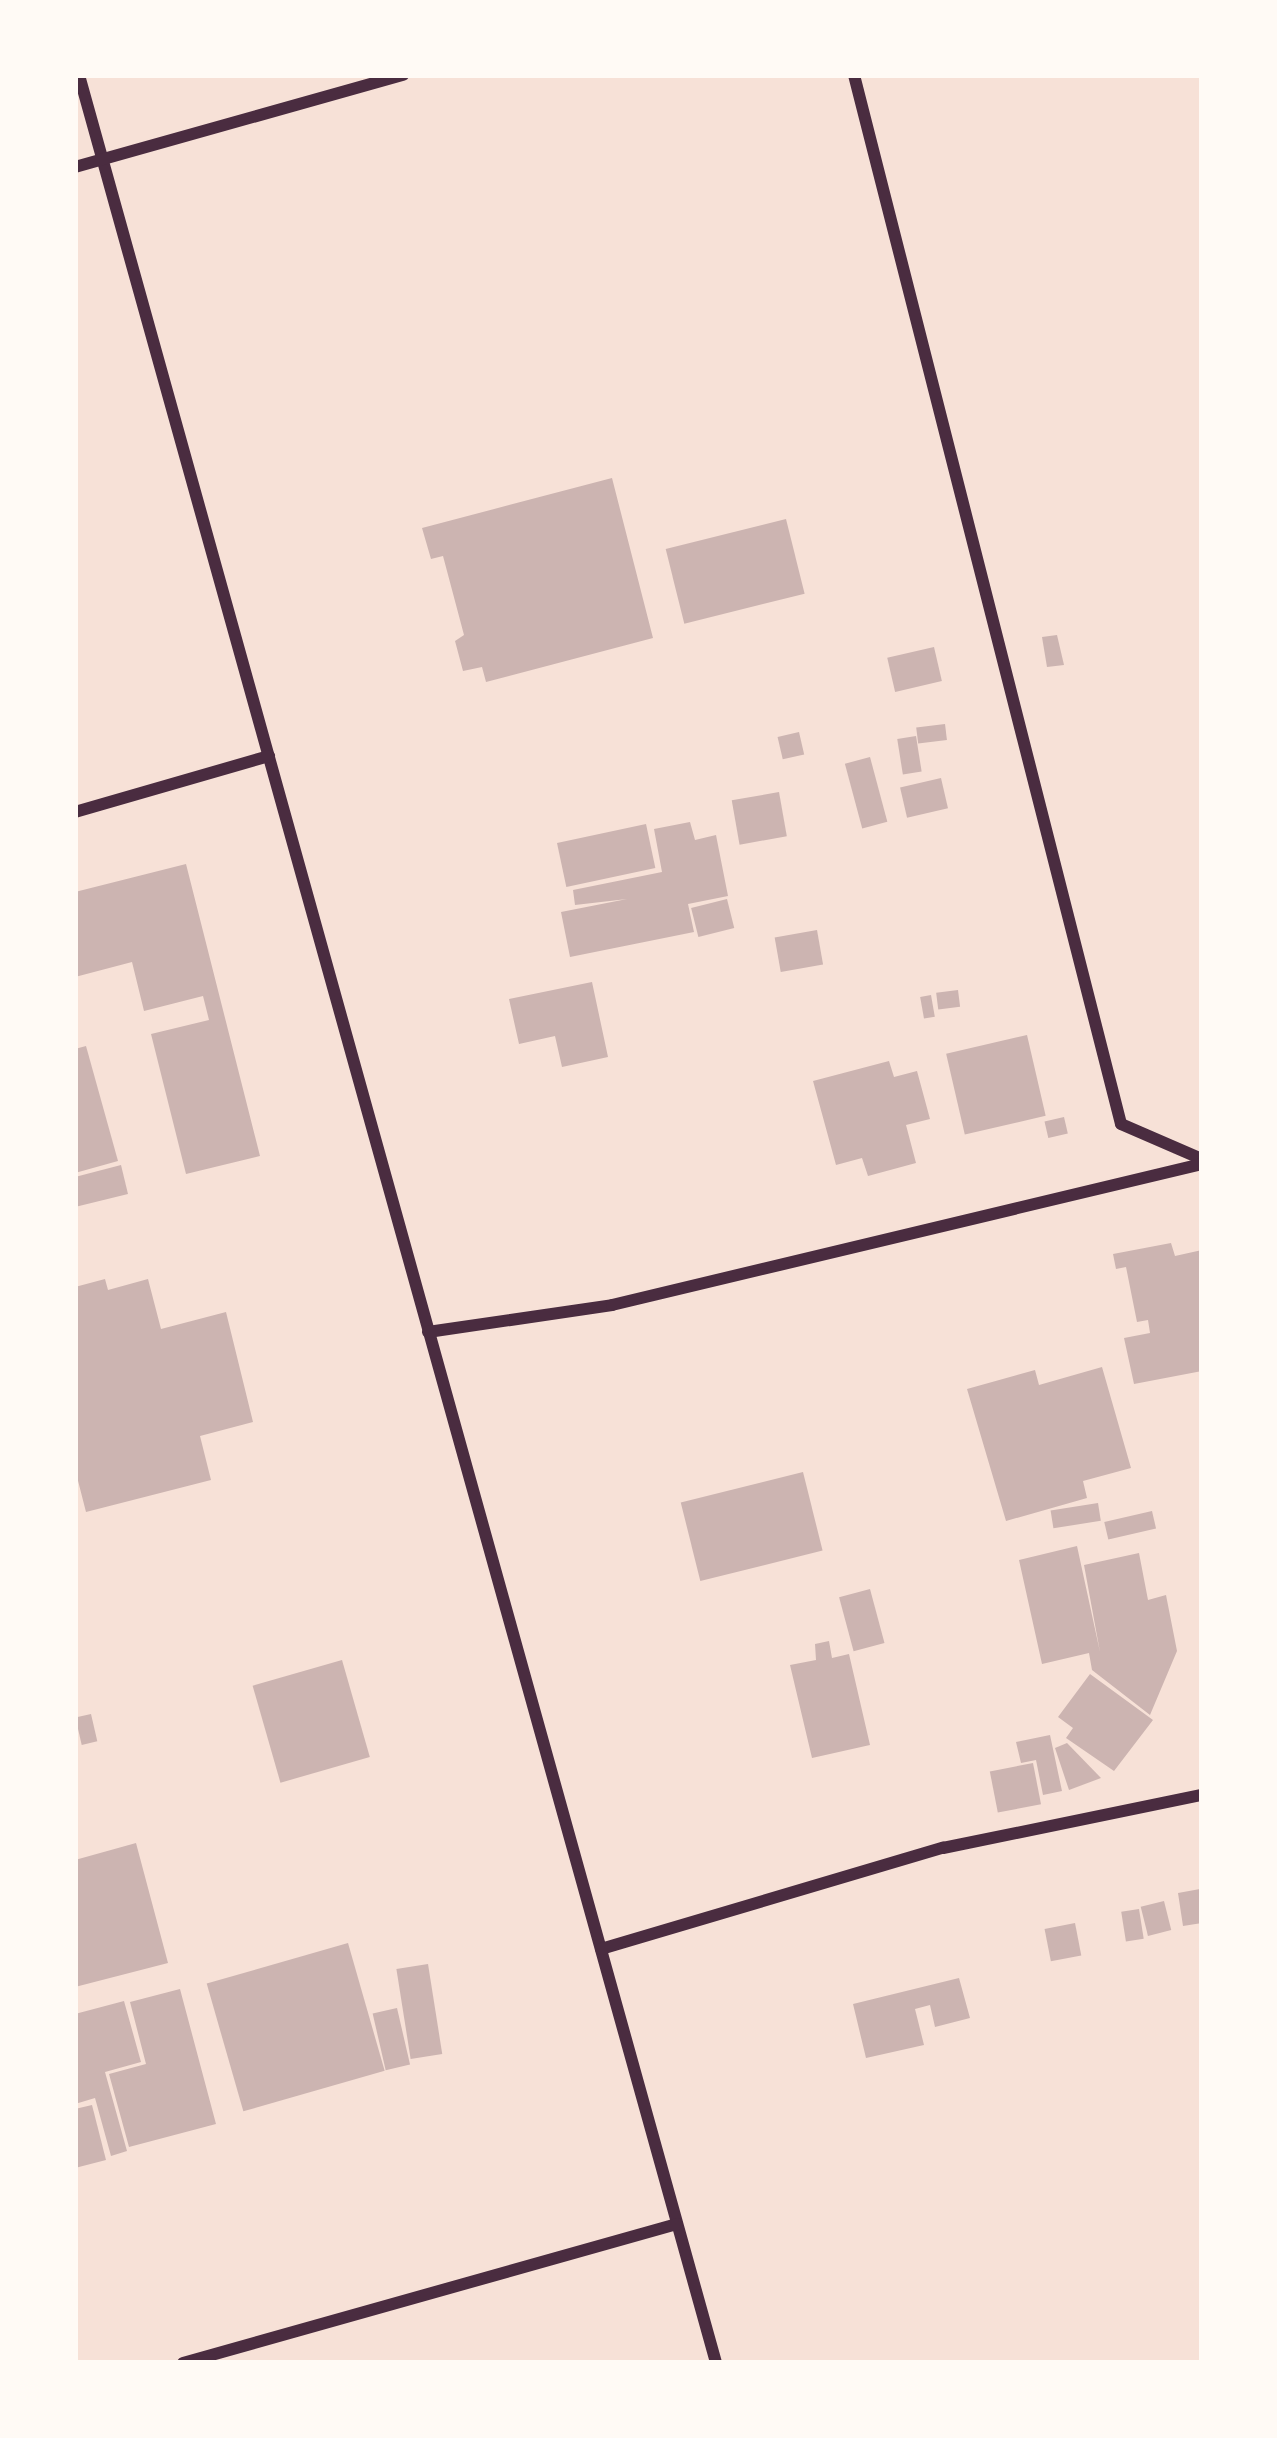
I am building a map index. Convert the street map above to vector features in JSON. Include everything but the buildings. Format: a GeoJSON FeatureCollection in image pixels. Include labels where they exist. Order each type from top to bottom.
{"type":"FeatureCollection","features":[{"type":"Feature","properties":{"kind":"street"},"geometry":{"type":"LineString","coordinates":[[79,75],[716,2363]]}},
{"type":"Feature","properties":{"kind":"street"},"geometry":{"type":"LineString","coordinates":[[75,167],[403,75]]}},
{"type":"Feature","properties":{"kind":"street"},"geometry":{"type":"LineString","coordinates":[[854,75],[1121,1124],[1202,1161]]}},
{"type":"Feature","properties":{"kind":"street"},"geometry":{"type":"LineString","coordinates":[[75,812],[269,756]]}},
{"type":"Feature","properties":{"kind":"street"},"geometry":{"type":"LineString","coordinates":[[428,1332],[612,1305],[1202,1161]]}},
{"type":"Feature","properties":{"kind":"street"},"geometry":{"type":"LineString","coordinates":[[601,1949],[943,1848],[1202,1795]]}},
{"type":"Feature","properties":{"kind":"street"},"geometry":{"type":"LineString","coordinates":[[182,2363],[677,2224]]}}]}
